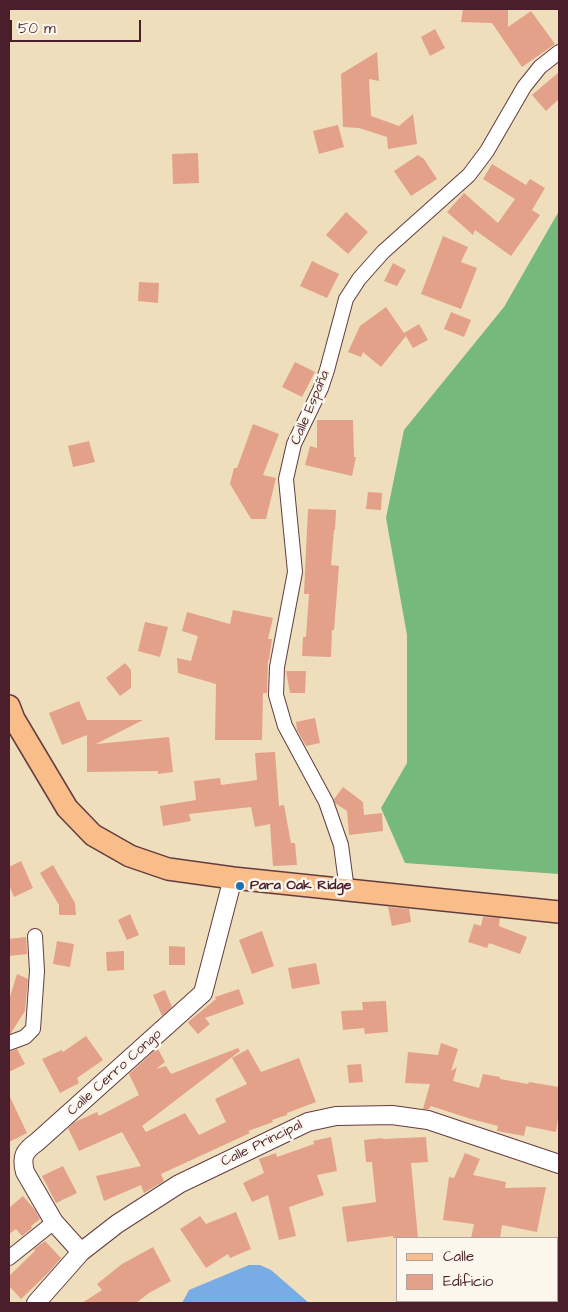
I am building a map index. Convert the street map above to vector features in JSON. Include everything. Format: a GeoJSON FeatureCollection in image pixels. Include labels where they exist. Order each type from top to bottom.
{"type":"FeatureCollection","features":[{"type":"Feature","properties":{"kind":"main road"},"geometry":{"type":"LineString","coordinates":[[9,706],[14,719],[68,808],[93,834],[130,856],[168,869],[233,878],[559,912]]}},
{"type":"Feature","properties":{"kind":"street","name":"Calle España"},"geometry":{"type":"LineString","coordinates":[[347,890],[341,845],[326,802],[285,726],[276,695],[277,667],[295,572],[286,478],[294,444],[327,370],[346,299],[359,279],[383,252],[469,175],[487,151],[524,87],[540,67],[559,52]]}},
{"type":"Feature","properties":{"kind":"street","name":"Calle Cerro Congo"},"geometry":{"type":"LineString","coordinates":[[81,1252],[54,1222],[26,1172],[23,1164],[24,1156],[29,1148],[203,993],[233,878]]}},
{"type":"Feature","properties":{"kind":"street"},"geometry":{"type":"LineString","coordinates":[[9,1043],[25,1037],[33,1029],[37,971],[35,936]]}},
{"type":"Feature","properties":{"kind":"street","name":"Calle Principal"},"geometry":{"type":"LineString","coordinates":[[36,1303],[81,1252],[116,1224],[179,1184],[308,1122],[336,1116],[392,1115],[428,1120],[559,1164]]}},
{"type":"Feature","properties":{"kind":"street"},"geometry":{"type":"LineString","coordinates":[[9,1258],[54,1222]]}},
{"type":"Feature","properties":{"kind":"green space"},"geometry":{"type":"Polygon","coordinates":[[[559,211],[559,874],[405,863],[381,808],[407,763],[407,635],[386,518],[404,430],[504,307],[559,211]]]}},
{"type":"Feature","properties":{"kind":"water"},"geometry":{"type":"Polygon","coordinates":[[[249,1265],[260,1265],[271,1270],[309,1303],[182,1303],[189,1290],[249,1265]]]}},
{"type":"Feature","properties":{"kind":"building"},"geometry":{"type":"Polygon","coordinates":[[[463,9],[508,9],[508,27],[531,11],[555,44],[522,67],[492,23],[461,22],[463,9]]]}},
{"type":"Feature","properties":{"kind":"building"},"geometry":{"type":"Polygon","coordinates":[[[435,29],[445,48],[430,56],[421,37],[435,29]]]}},
{"type":"Feature","properties":{"kind":"building"},"geometry":{"type":"Polygon","coordinates":[[[377,52],[379,81],[369,79],[371,116],[399,126],[413,114],[417,144],[388,149],[387,137],[359,128],[343,127],[341,74],[377,52]]]}},
{"type":"Feature","properties":{"kind":"building"},"geometry":{"type":"Polygon","coordinates":[[[559,72],[559,99],[546,111],[532,95],[559,72]]]}},
{"type":"Feature","properties":{"kind":"building"},"geometry":{"type":"Polygon","coordinates":[[[338,125],[344,147],[319,154],[313,131],[338,125]]]}},
{"type":"Feature","properties":{"kind":"building"},"geometry":{"type":"Polygon","coordinates":[[[198,153],[199,183],[173,184],[172,154],[198,153]]]}},
{"type":"Feature","properties":{"kind":"building"},"geometry":{"type":"Polygon","coordinates":[[[418,155],[424,159],[437,179],[411,196],[394,171],[418,155]]]}},
{"type":"Feature","properties":{"kind":"building"},"geometry":{"type":"Polygon","coordinates":[[[492,164],[526,185],[530,179],[545,188],[532,210],[540,215],[511,256],[475,230],[473,235],[447,212],[464,193],[498,223],[515,199],[483,179],[492,164]]]}},
{"type":"Feature","properties":{"kind":"building"},"geometry":{"type":"Polygon","coordinates":[[[346,212],[368,232],[348,254],[326,235],[346,212]]]}},
{"type":"Feature","properties":{"kind":"building"},"geometry":{"type":"Polygon","coordinates":[[[443,236],[468,247],[461,262],[477,268],[461,309],[421,294],[443,236]]]}},
{"type":"Feature","properties":{"kind":"building"},"geometry":{"type":"Polygon","coordinates":[[[312,261],[339,274],[327,298],[300,286],[312,261]]]}},
{"type":"Feature","properties":{"kind":"building"},"geometry":{"type":"Polygon","coordinates":[[[393,263],[406,270],[397,286],[384,281],[393,263]]]}},
{"type":"Feature","properties":{"kind":"building"},"geometry":{"type":"Polygon","coordinates":[[[139,282],[159,283],[158,303],[138,301],[139,282]]]}},
{"type":"Feature","properties":{"kind":"building"},"geometry":{"type":"Polygon","coordinates":[[[386,307],[406,336],[381,367],[363,352],[361,357],[348,352],[360,326],[386,307]]]}},
{"type":"Feature","properties":{"kind":"building"},"geometry":{"type":"Polygon","coordinates":[[[451,312],[471,320],[464,337],[444,329],[451,312]]]}},
{"type":"Feature","properties":{"kind":"building"},"geometry":{"type":"Polygon","coordinates":[[[419,324],[428,340],[413,348],[404,333],[419,324]]]}},
{"type":"Feature","properties":{"kind":"building"},"geometry":{"type":"Polygon","coordinates":[[[295,362],[315,372],[302,397],[282,387],[295,362]]]}},
{"type":"Feature","properties":{"kind":"building"},"geometry":{"type":"Polygon","coordinates":[[[317,420],[353,420],[354,457],[356,457],[352,476],[305,465],[310,446],[317,448],[317,420]]]}},
{"type":"Feature","properties":{"kind":"building"},"geometry":{"type":"Polygon","coordinates":[[[253,424],[279,434],[263,475],[276,478],[266,519],[251,519],[230,484],[234,468],[237,468],[253,424]]]}},
{"type":"Feature","properties":{"kind":"building"},"geometry":{"type":"Polygon","coordinates":[[[89,441],[95,462],[73,467],[68,446],[89,441]]]}},
{"type":"Feature","properties":{"kind":"building"},"geometry":{"type":"Polygon","coordinates":[[[368,492],[382,493],[381,510],[366,509],[368,492]]]}},
{"type":"Feature","properties":{"kind":"building"},"geometry":{"type":"Polygon","coordinates":[[[308,509],[336,510],[331,565],[339,566],[331,657],[302,656],[303,637],[306,637],[309,594],[304,594],[308,509]]]}},
{"type":"Feature","properties":{"kind":"building"},"geometry":{"type":"Polygon","coordinates":[[[233,610],[273,618],[268,639],[272,639],[268,660],[267,693],[263,693],[262,740],[215,740],[216,684],[178,673],[177,658],[191,661],[198,636],[182,631],[187,612],[230,624],[233,610]]]}},
{"type":"Feature","properties":{"kind":"building"},"geometry":{"type":"Polygon","coordinates":[[[145,622],[168,627],[160,657],[138,651],[145,622]]]}},
{"type":"Feature","properties":{"kind":"building"},"geometry":{"type":"Polygon","coordinates":[[[125,663],[131,670],[131,688],[120,696],[106,678],[125,663]]]}},
{"type":"Feature","properties":{"kind":"building"},"geometry":{"type":"Polygon","coordinates":[[[286,671],[306,671],[305,693],[290,693],[286,671]]]}},
{"type":"Feature","properties":{"kind":"building"},"geometry":{"type":"Polygon","coordinates":[[[79,701],[87,720],[143,720],[96,744],[169,737],[173,772],[158,774],[158,771],[87,772],[87,735],[62,745],[49,713],[79,701]]]}},
{"type":"Feature","properties":{"kind":"building"},"geometry":{"type":"Polygon","coordinates":[[[315,718],[320,743],[306,746],[297,730],[296,722],[315,718]]]}},
{"type":"Feature","properties":{"kind":"building"},"geometry":{"type":"Polygon","coordinates":[[[275,752],[279,806],[284,805],[291,843],[295,843],[297,865],[273,866],[270,824],[255,827],[251,807],[189,814],[191,821],[163,826],[160,806],[196,800],[194,781],[220,778],[221,785],[257,780],[255,753],[275,752]]]}},
{"type":"Feature","properties":{"kind":"building"},"geometry":{"type":"Polygon","coordinates":[[[343,787],[363,802],[364,815],[382,813],[383,831],[349,835],[347,811],[335,803],[334,799],[343,787]]]}},
{"type":"Feature","properties":{"kind":"building"},"geometry":{"type":"Polygon","coordinates":[[[21,861],[33,888],[14,897],[9,885],[9,867],[21,861]]]}},
{"type":"Feature","properties":{"kind":"building"},"geometry":{"type":"Polygon","coordinates":[[[53,865],[75,903],[76,915],[59,915],[59,905],[40,873],[53,865]]]}},
{"type":"Feature","properties":{"kind":"building"},"geometry":{"type":"Polygon","coordinates":[[[388,907],[409,909],[411,922],[392,926],[388,907]]]}},
{"type":"Feature","properties":{"kind":"building"},"geometry":{"type":"Polygon","coordinates":[[[130,914],[139,935],[127,940],[118,920],[130,914]]]}},
{"type":"Feature","properties":{"kind":"building"},"geometry":{"type":"Polygon","coordinates":[[[483,917],[500,918],[499,926],[527,937],[520,954],[489,943],[487,948],[468,942],[474,924],[481,926],[483,917]]]}},
{"type":"Feature","properties":{"kind":"building"},"geometry":{"type":"Polygon","coordinates":[[[262,931],[274,966],[252,974],[239,940],[262,931]]]}},
{"type":"Feature","properties":{"kind":"building"},"geometry":{"type":"Polygon","coordinates":[[[26,937],[27,954],[9,956],[9,939],[26,937]]]}},
{"type":"Feature","properties":{"kind":"building"},"geometry":{"type":"Polygon","coordinates":[[[57,941],[74,944],[70,967],[53,964],[57,941]]]}},
{"type":"Feature","properties":{"kind":"building"},"geometry":{"type":"Polygon","coordinates":[[[169,946],[185,947],[185,965],[169,965],[169,946]]]}},
{"type":"Feature","properties":{"kind":"building"},"geometry":{"type":"Polygon","coordinates":[[[124,951],[124,970],[107,971],[106,952],[124,951]]]}},
{"type":"Feature","properties":{"kind":"building"},"geometry":{"type":"Polygon","coordinates":[[[316,963],[320,984],[292,989],[288,968],[316,963]]]}},
{"type":"Feature","properties":{"kind":"building"},"geometry":{"type":"Polygon","coordinates":[[[17,974],[28,979],[25,1011],[9,1034],[9,1000],[17,974]]]}},
{"type":"Feature","properties":{"kind":"building"},"geometry":{"type":"Polygon","coordinates":[[[239,989],[244,1004],[205,1018],[210,1024],[198,1034],[189,1024],[188,1022],[216,999],[215,997],[239,989]]]}},
{"type":"Feature","properties":{"kind":"building"},"geometry":{"type":"Polygon","coordinates":[[[165,990],[172,1007],[162,1016],[153,995],[165,990]]]}},
{"type":"Feature","properties":{"kind":"building"},"geometry":{"type":"Polygon","coordinates":[[[386,1001],[388,1032],[365,1034],[364,1028],[343,1030],[341,1011],[363,1010],[362,1002],[386,1001]]]}},
{"type":"Feature","properties":{"kind":"building"},"geometry":{"type":"Polygon","coordinates":[[[86,1036],[103,1060],[77,1078],[79,1083],[60,1093],[42,1059],[62,1050],[63,1052],[86,1036]]]}},
{"type":"Feature","properties":{"kind":"building"},"geometry":{"type":"Polygon","coordinates":[[[441,1043],[458,1049],[451,1071],[457,1067],[453,1081],[479,1088],[483,1074],[528,1084],[529,1082],[559,1087],[559,1112],[556,1132],[526,1126],[524,1136],[497,1131],[498,1126],[431,1106],[429,1109],[423,1109],[430,1084],[405,1083],[408,1052],[438,1055],[441,1043]]]}},
{"type":"Feature","properties":{"kind":"building"},"geometry":{"type":"Polygon","coordinates":[[[238,1048],[240,1051],[142,1126],[146,1132],[185,1113],[199,1135],[226,1122],[215,1099],[247,1084],[232,1058],[248,1049],[261,1072],[299,1058],[316,1102],[287,1113],[287,1115],[272,1120],[273,1122],[248,1131],[250,1133],[161,1174],[164,1181],[144,1193],[141,1185],[104,1201],[96,1176],[141,1166],[122,1132],[79,1151],[68,1128],[75,1122],[97,1112],[99,1116],[139,1095],[129,1074],[158,1049],[165,1062],[156,1069],[166,1066],[171,1074],[238,1048]]]}},
{"type":"Feature","properties":{"kind":"building"},"geometry":{"type":"Polygon","coordinates":[[[17,1049],[25,1064],[9,1072],[9,1052],[17,1049]]]}},
{"type":"Feature","properties":{"kind":"building"},"geometry":{"type":"Polygon","coordinates":[[[361,1064],[363,1082],[349,1083],[347,1065],[361,1064]]]}},
{"type":"Feature","properties":{"kind":"building"},"geometry":{"type":"Polygon","coordinates":[[[9,1095],[27,1133],[9,1142],[9,1095]]]}},
{"type":"Feature","properties":{"kind":"building"},"geometry":{"type":"Polygon","coordinates":[[[331,1137],[337,1171],[317,1175],[324,1195],[289,1207],[296,1236],[279,1240],[268,1195],[252,1202],[243,1183],[264,1173],[259,1159],[276,1153],[277,1157],[314,1144],[313,1141],[331,1137]]]}},
{"type":"Feature","properties":{"kind":"building"},"geometry":{"type":"Polygon","coordinates":[[[426,1137],[428,1162],[411,1163],[418,1237],[393,1238],[393,1236],[347,1242],[342,1207],[376,1202],[372,1162],[366,1162],[364,1140],[426,1137]]]}},
{"type":"Feature","properties":{"kind":"building"},"geometry":{"type":"Polygon","coordinates":[[[465,1153],[480,1159],[473,1175],[506,1182],[505,1188],[546,1187],[537,1232],[502,1225],[500,1237],[471,1237],[474,1224],[443,1220],[449,1177],[454,1178],[465,1153]]]}},
{"type":"Feature","properties":{"kind":"building"},"geometry":{"type":"Polygon","coordinates":[[[63,1166],[77,1193],[56,1203],[42,1176],[63,1166]]]}},
{"type":"Feature","properties":{"kind":"building"},"geometry":{"type":"Polygon","coordinates":[[[23,1196],[40,1219],[22,1236],[16,1229],[9,1234],[9,1208],[23,1196]]]}},
{"type":"Feature","properties":{"kind":"building"},"geometry":{"type":"Polygon","coordinates":[[[236,1212],[251,1249],[230,1258],[228,1254],[206,1268],[180,1229],[200,1216],[206,1224],[236,1212]]]}},
{"type":"Feature","properties":{"kind":"building"},"geometry":{"type":"Polygon","coordinates":[[[45,1241],[61,1258],[21,1299],[9,1286],[9,1276],[35,1251],[34,1249],[45,1241]]]}},
{"type":"Feature","properties":{"kind":"building"},"geometry":{"type":"Polygon","coordinates":[[[153,1247],[171,1281],[149,1293],[136,1303],[82,1303],[102,1290],[97,1284],[122,1264],[153,1247]]]}},
{"type":"Feature","properties":{"kind":"place","name":"Para Oak Ridge"},"geometry":{"type":"Point","coordinates":[240,886]}}]}
